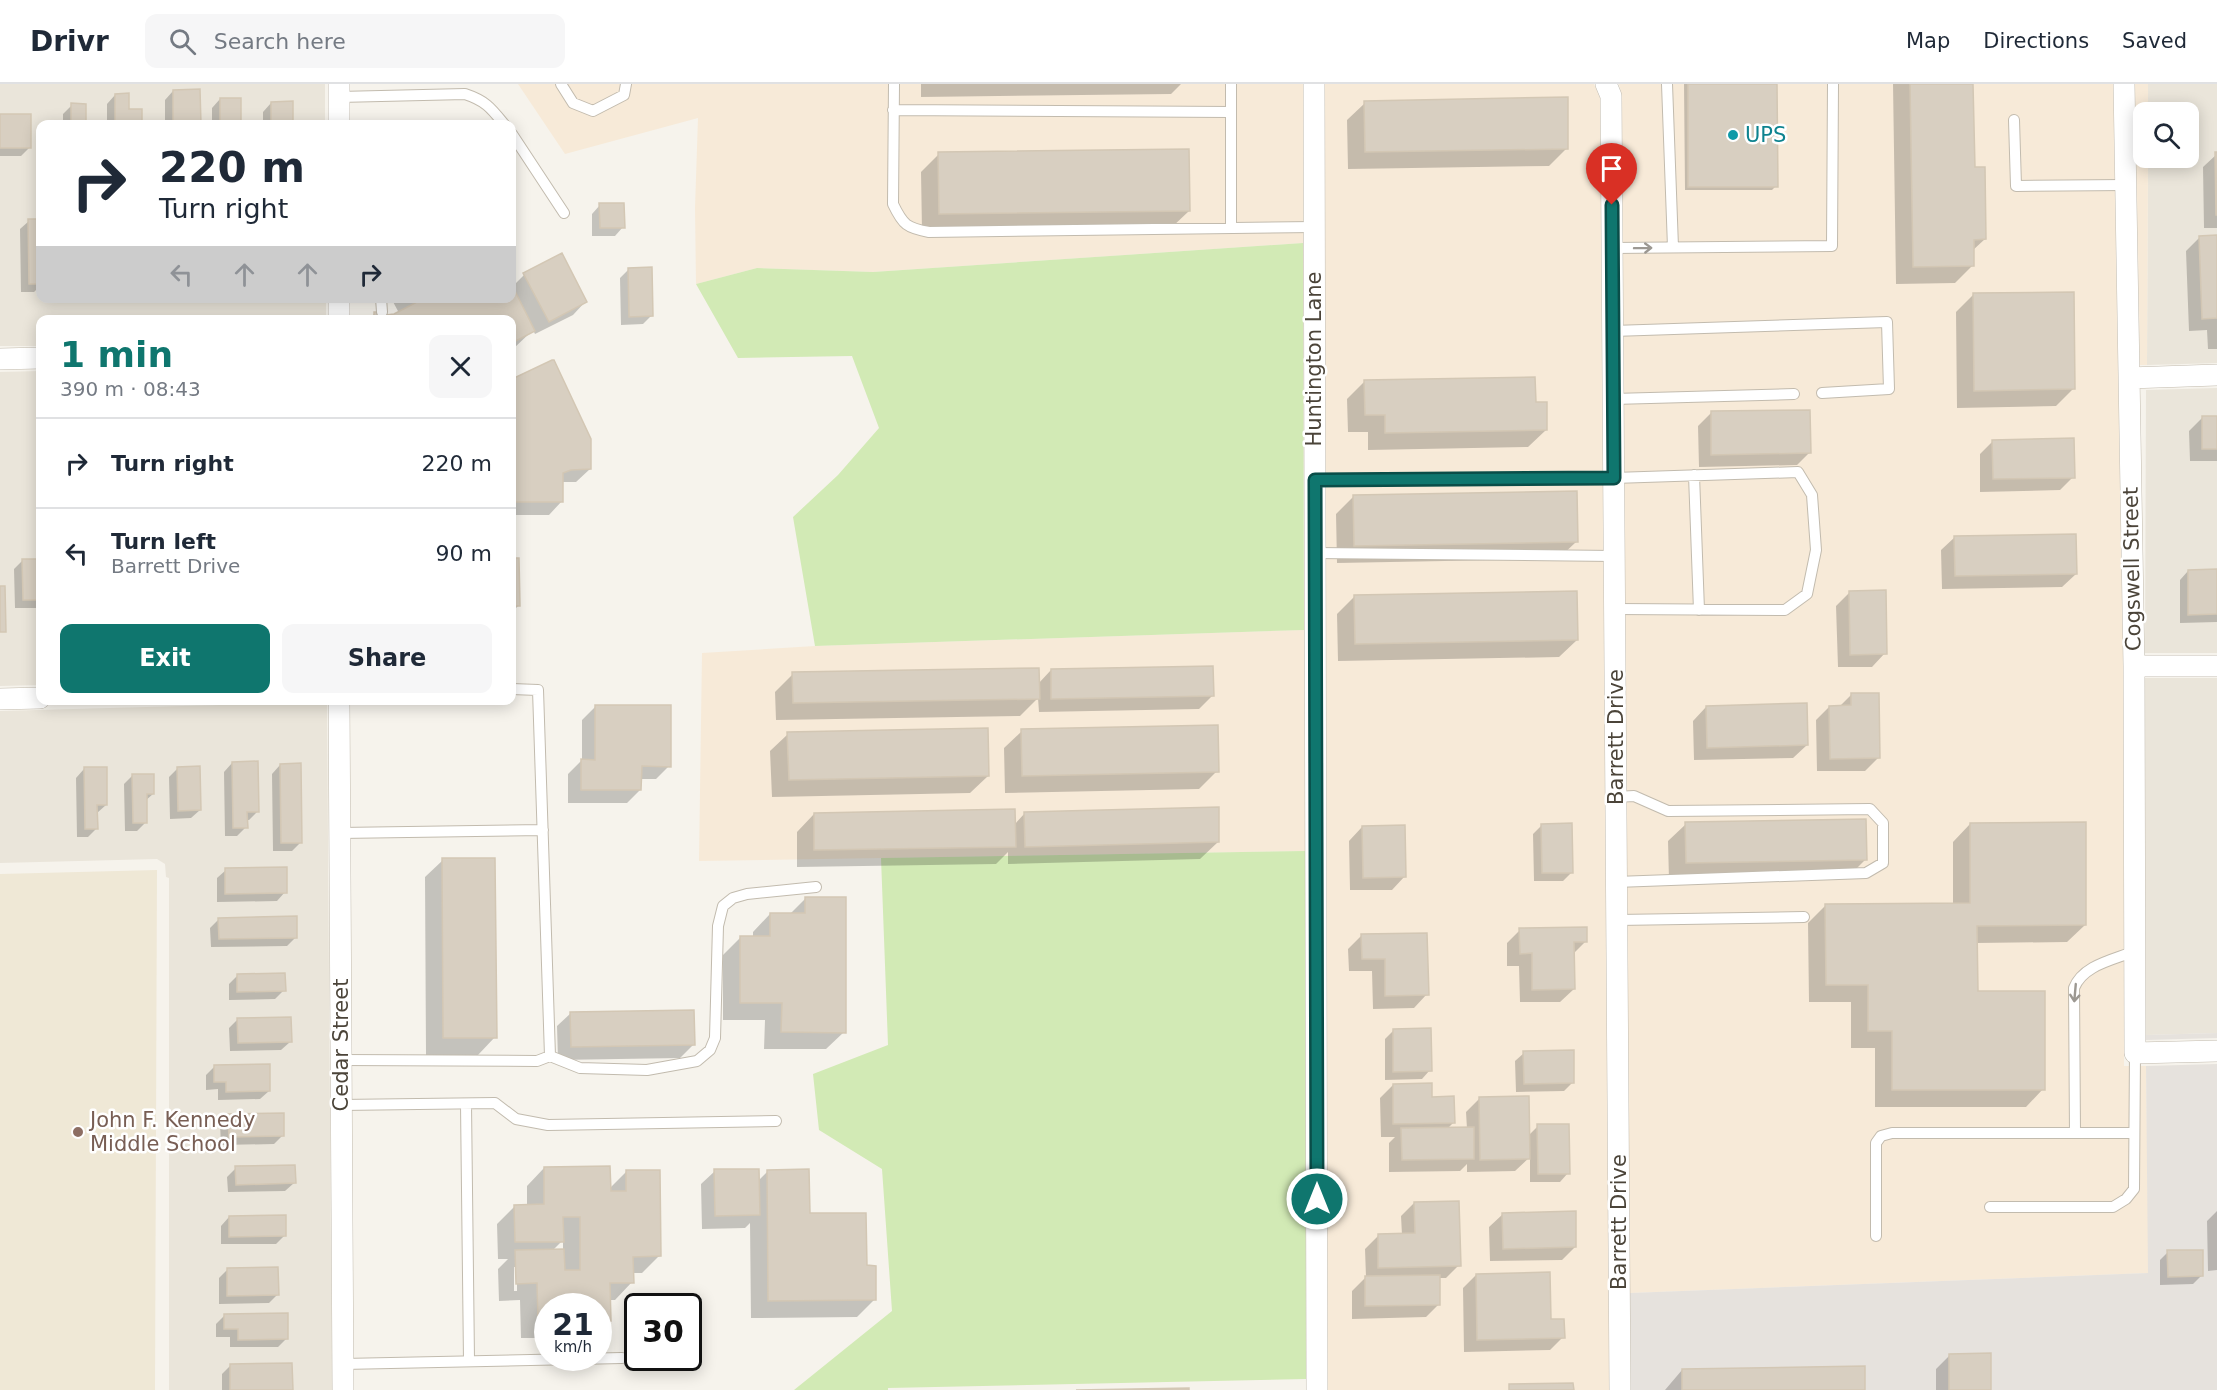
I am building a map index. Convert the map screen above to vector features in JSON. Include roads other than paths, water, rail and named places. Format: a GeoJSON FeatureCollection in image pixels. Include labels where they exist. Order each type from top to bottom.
{"type":"FeatureCollection","features":[{"type":"Feature","properties":{"kind":"street","name":"Huntington Lane"},"geometry":{"type":"LineString","coordinates":[[1314,84],[1317,1390]]}},
{"type":"Feature","properties":{"kind":"street","name":"Barrett Drive"},"geometry":{"type":"LineString","coordinates":[[1606,84],[1611,96],[1620,1390]]}},
{"type":"Feature","properties":{"kind":"street","name":"Cogswell Street"},"geometry":{"type":"LineString","coordinates":[[2124,84],[2134,666],[2135,1053]]}},
{"type":"Feature","properties":{"kind":"street"},"geometry":{"type":"LineString","coordinates":[[339,90],[339,120]]}},
{"type":"Feature","properties":{"kind":"street"},"geometry":{"type":"LineString","coordinates":[[0,359],[36,358]]}},
{"type":"Feature","properties":{"kind":"street"},"geometry":{"type":"LineString","coordinates":[[2129,378],[2217,375]]}},
{"type":"Feature","properties":{"kind":"street"},"geometry":{"type":"LineString","coordinates":[[2134,666],[2217,666]]}},
{"type":"Feature","properties":{"kind":"street"},"geometry":{"type":"LineString","coordinates":[[0,699],[36,698]]}},
{"type":"Feature","properties":{"kind":"street","name":"Cedar Street"},"geometry":{"type":"LineString","coordinates":[[339,705],[343,1390]]}},
{"type":"Feature","properties":{"kind":"street"},"geometry":{"type":"LineString","coordinates":[[2135,1053],[2217,1051]]}},
{"type":"Feature","properties":{"kind":"lane"},"geometry":{"type":"LineString","coordinates":[[561,84],[573,103],[593,111],[624,95],[626,84]]}},
{"type":"Feature","properties":{"kind":"lane"},"geometry":{"type":"LineString","coordinates":[[894,84],[893,204],[900,220],[911,228],[929,232],[1314,227]]}},
{"type":"Feature","properties":{"kind":"lane"},"geometry":{"type":"LineString","coordinates":[[1231,84],[1231,228]]}},
{"type":"Feature","properties":{"kind":"lane"},"geometry":{"type":"LineString","coordinates":[[1667,84],[1673,247]]}},
{"type":"Feature","properties":{"kind":"lane"},"geometry":{"type":"LineString","coordinates":[[1612,248],[1832,246],[1833,84]]}},
{"type":"Feature","properties":{"kind":"lane"},"geometry":{"type":"LineString","coordinates":[[339,90],[465,94],[480,99],[490,106],[501,120]]}},
{"type":"Feature","properties":{"kind":"lane"},"geometry":{"type":"LineString","coordinates":[[893,110],[1231,112]]}},
{"type":"Feature","properties":{"kind":"lane"},"geometry":{"type":"LineString","coordinates":[[2014,120],[2016,186],[2126,185]]}},
{"type":"Feature","properties":{"kind":"lane"},"geometry":{"type":"LineString","coordinates":[[516,140],[564,213]]}},
{"type":"Feature","properties":{"kind":"lane"},"geometry":{"type":"LineString","coordinates":[[381,303],[382,312]]}},
{"type":"Feature","properties":{"kind":"lane"},"geometry":{"type":"LineString","coordinates":[[1613,331],[1887,322],[1889,389],[1822,393]]}},
{"type":"Feature","properties":{"kind":"lane"},"geometry":{"type":"LineString","coordinates":[[1613,399],[1794,394]]}},
{"type":"Feature","properties":{"kind":"lane"},"geometry":{"type":"LineString","coordinates":[[1315,480],[1614,478],[1798,472],[1812,495],[1816,550],[1807,594],[1785,610],[1615,609]]}},
{"type":"Feature","properties":{"kind":"lane"},"geometry":{"type":"LineString","coordinates":[[1694,475],[1699,610]]}},
{"type":"Feature","properties":{"kind":"lane"},"geometry":{"type":"LineString","coordinates":[[1315,553],[1614,556]]}},
{"type":"Feature","properties":{"kind":"lane"},"geometry":{"type":"LineString","coordinates":[[516,689],[538,690],[550,1056]]}},
{"type":"Feature","properties":{"kind":"lane"},"geometry":{"type":"LineString","coordinates":[[1616,796],[1634,796],[1668,811],[1870,809],[1883,823],[1883,863],[1866,873],[1616,882]]}},
{"type":"Feature","properties":{"kind":"lane"},"geometry":{"type":"LineString","coordinates":[[340,833],[543,830]]}},
{"type":"Feature","properties":{"kind":"lane"},"geometry":{"type":"LineString","coordinates":[[341,1060],[537,1061],[550,1056],[580,1068],[646,1070],[697,1061],[710,1050],[715,1038],[718,926],[723,906],[733,898],[747,894],[816,887]]}},
{"type":"Feature","properties":{"kind":"lane"},"geometry":{"type":"LineString","coordinates":[[1617,920],[1804,917]]}},
{"type":"Feature","properties":{"kind":"lane"},"geometry":{"type":"LineString","coordinates":[[2075,1133],[2074,988],[2078,978],[2086,970],[2134,951]]}},
{"type":"Feature","properties":{"kind":"lane"},"geometry":{"type":"LineString","coordinates":[[1990,1207],[2114,1207],[2126,1199],[2134,1188],[2135,1053]]}},
{"type":"Feature","properties":{"kind":"lane"},"geometry":{"type":"LineString","coordinates":[[341,1106],[495,1103],[516,1119],[548,1125],[776,1121]]}},
{"type":"Feature","properties":{"kind":"lane"},"geometry":{"type":"LineString","coordinates":[[466,1104],[469,1360]]}},
{"type":"Feature","properties":{"kind":"lane"},"geometry":{"type":"LineString","coordinates":[[1876,1236],[1876,1143],[1881,1136],[1892,1133],[2134,1133]]}},
{"type":"Feature","properties":{"kind":"lane"},"geometry":{"type":"LineString","coordinates":[[343,1364],[622,1358]]}},
{"type":"Feature","properties":{"kind":"place","name":"UPS"},"geometry":{"type":"Point","coordinates":[1733,135]}},
{"type":"Feature","properties":{"kind":"place","name":"John F. Kennedy Middle School"},"geometry":{"type":"Point","coordinates":[78,1132]}}]}
